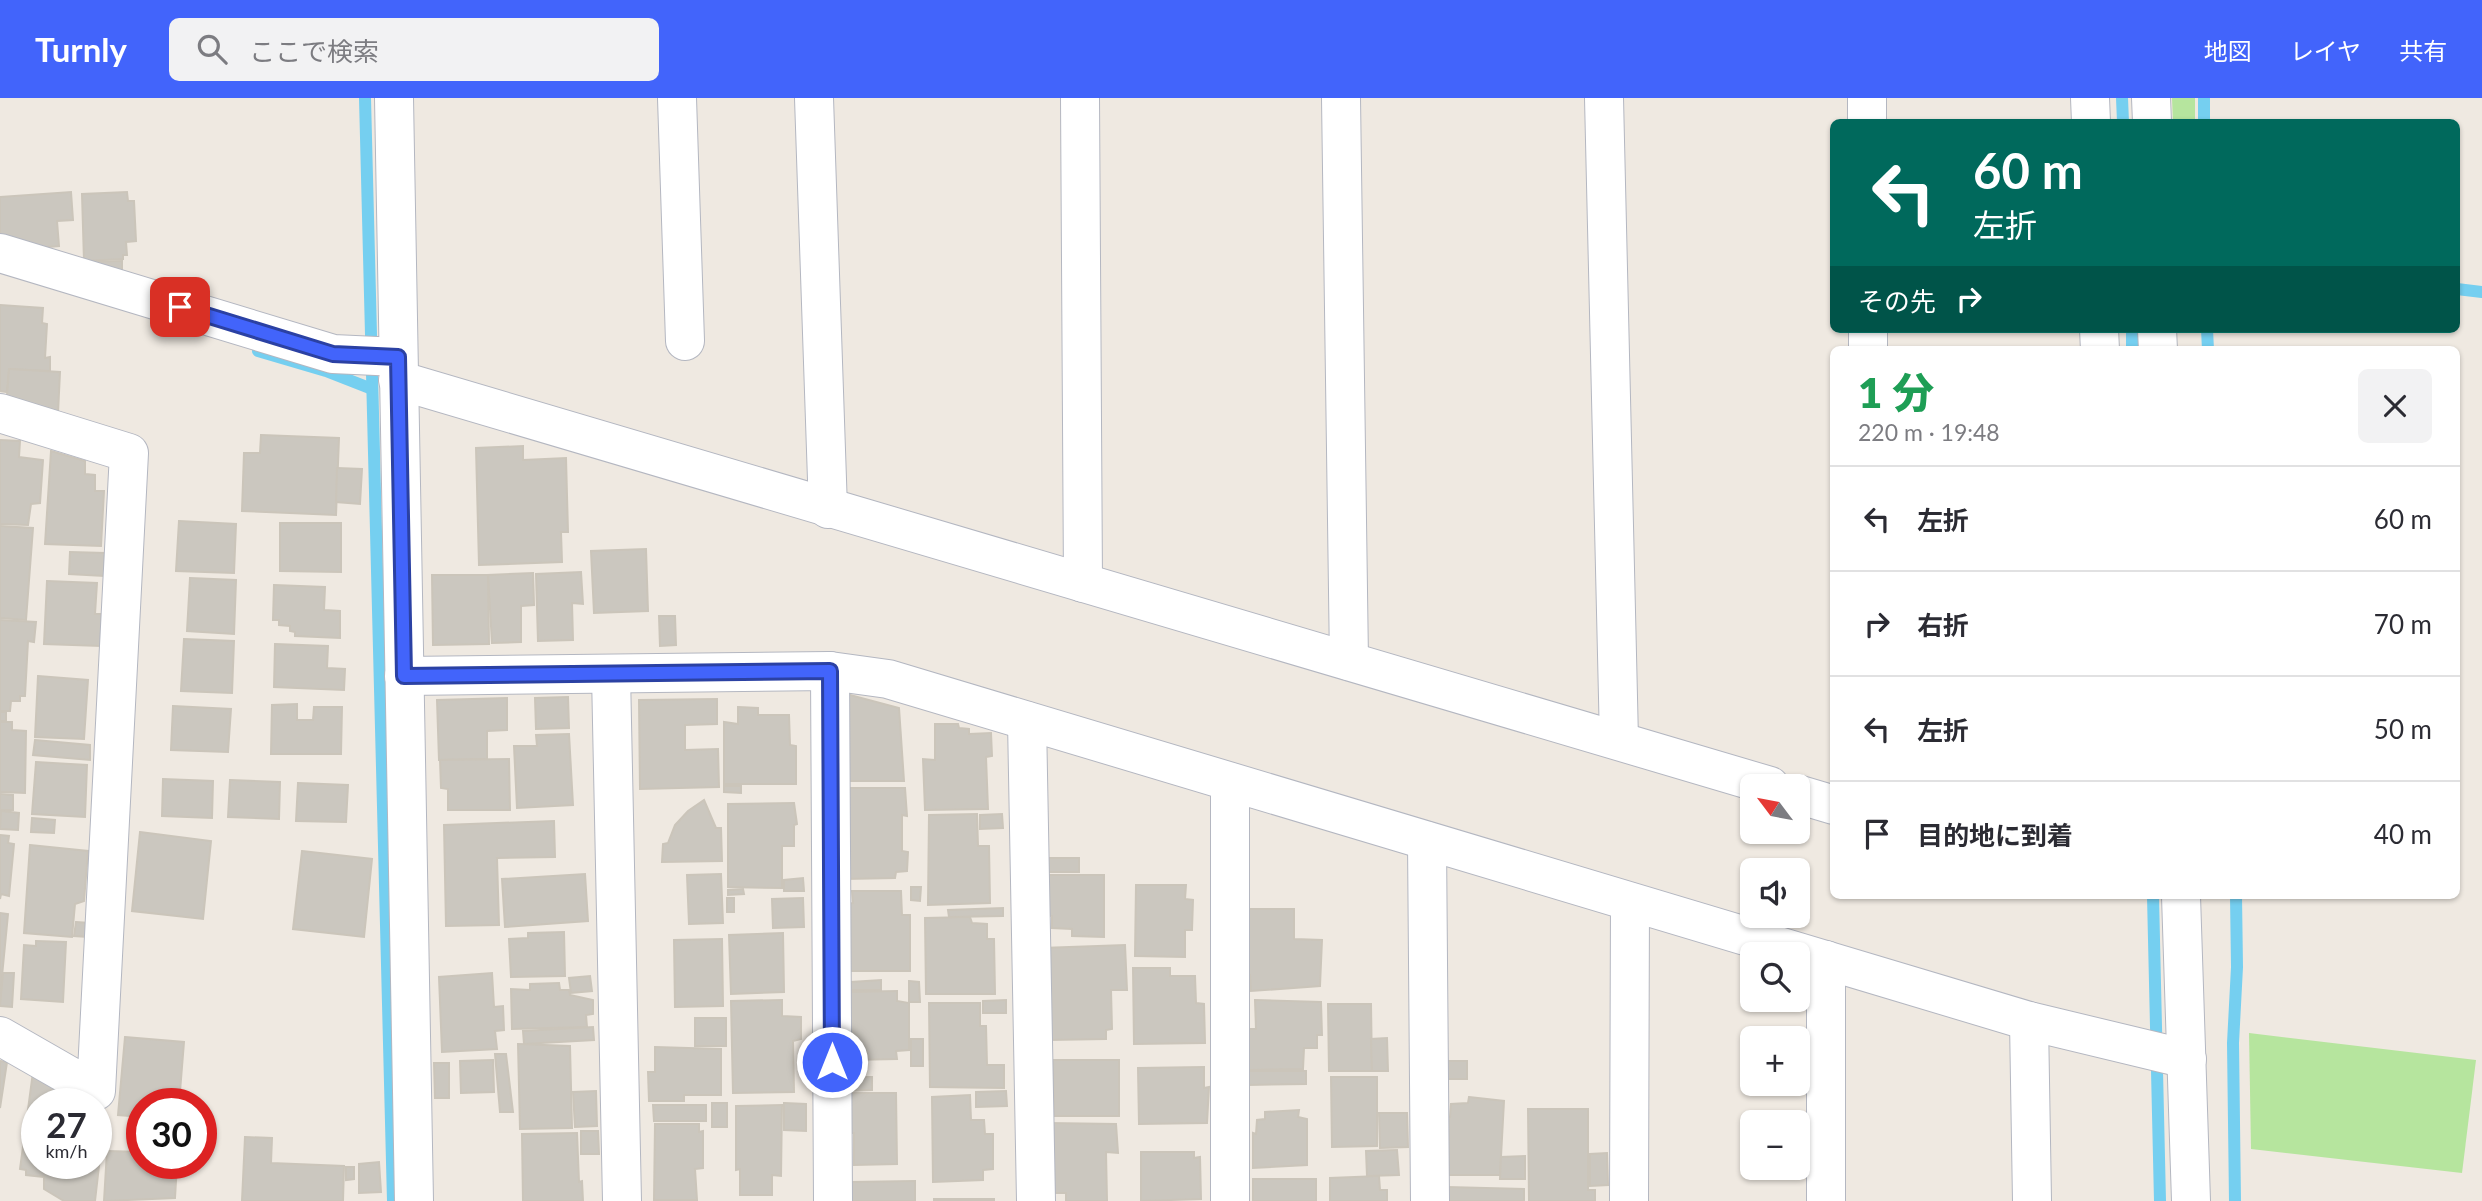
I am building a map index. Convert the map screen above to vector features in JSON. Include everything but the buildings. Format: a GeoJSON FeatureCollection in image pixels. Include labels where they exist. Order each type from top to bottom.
{"type":"FeatureCollection","features":[{"type":"Feature","properties":{"kind":"street"},"geometry":{"type":"LineString","coordinates":[[394,98],[385,362],[404,676],[414,1201]]}},
{"type":"Feature","properties":{"kind":"street"},"geometry":{"type":"LineString","coordinates":[[677,98],[685,341]]}},
{"type":"Feature","properties":{"kind":"street"},"geometry":{"type":"LineString","coordinates":[[814,98],[828,509]]}},
{"type":"Feature","properties":{"kind":"street"},"geometry":{"type":"LineString","coordinates":[[1080,98],[1083,583]]}},
{"type":"Feature","properties":{"kind":"street"},"geometry":{"type":"LineString","coordinates":[[1341,98],[1349,661]]}},
{"type":"Feature","properties":{"kind":"street"},"geometry":{"type":"LineString","coordinates":[[1604,98],[1619,740]]}},
{"type":"Feature","properties":{"kind":"street"},"geometry":{"type":"LineString","coordinates":[[1867,98],[1867,119]]}},
{"type":"Feature","properties":{"kind":"street"},"geometry":{"type":"LineString","coordinates":[[2090,98],[2091,119]]}},
{"type":"Feature","properties":{"kind":"street"},"geometry":{"type":"LineString","coordinates":[[2151,98],[2152,119]]}},
{"type":"Feature","properties":{"kind":"street"},"geometry":{"type":"LineString","coordinates":[[0,253],[333,354],[385,362],[828,509],[1740,777]]}},
{"type":"Feature","properties":{"kind":"street"},"geometry":{"type":"LineString","coordinates":[[0,413],[129,453],[96,1091],[0,1036]]}},
{"type":"Feature","properties":{"kind":"street"},"geometry":{"type":"LineString","coordinates":[[404,676],[830,671],[888,679],[2029,1021],[2166,1054]]}},
{"type":"Feature","properties":{"kind":"street"},"geometry":{"type":"LineString","coordinates":[[830,671],[833,1201]]}},
{"type":"Feature","properties":{"kind":"street"},"geometry":{"type":"LineString","coordinates":[[611,674],[622,1201]]}},
{"type":"Feature","properties":{"kind":"street"},"geometry":{"type":"LineString","coordinates":[[1027,722],[1036,1201]]}},
{"type":"Feature","properties":{"kind":"street"},"geometry":{"type":"LineString","coordinates":[[1230,782],[1230,1201]]}},
{"type":"Feature","properties":{"kind":"street"},"geometry":{"type":"LineString","coordinates":[[1810,798],[1830,804]]}},
{"type":"Feature","properties":{"kind":"street"},"geometry":{"type":"LineString","coordinates":[[1427,841],[1430,1201]]}},
{"type":"Feature","properties":{"kind":"street"},"geometry":{"type":"LineString","coordinates":[[2181,899],[2166,1054],[2191,1201]]}},
{"type":"Feature","properties":{"kind":"street"},"geometry":{"type":"LineString","coordinates":[[1629,1201],[1630,902]]}},
{"type":"Feature","properties":{"kind":"street"},"geometry":{"type":"LineString","coordinates":[[1825,960],[1826,1201]]}},
{"type":"Feature","properties":{"kind":"street"},"geometry":{"type":"LineString","coordinates":[[2029,1021],[2032,1201]]}},
{"type":"Feature","properties":{"kind":"green space"},"geometry":{"type":"Polygon","coordinates":[[[2172,98],[2195,98],[2195,119],[2173,119],[2172,98]]]}},
{"type":"Feature","properties":{"kind":"green space"},"geometry":{"type":"Polygon","coordinates":[[[2249,1033],[2476,1060],[2462,1173],[2251,1149],[2249,1033]]]}},
{"type":"Feature","properties":{"kind":"waterway"},"geometry":{"type":"LineString","coordinates":[[365,98],[393,1201]]}},
{"type":"Feature","properties":{"kind":"waterway"},"geometry":{"type":"LineString","coordinates":[[2122,98],[2123,119]]}},
{"type":"Feature","properties":{"kind":"waterway"},"geometry":{"type":"LineString","coordinates":[[2204,98],[2204,119]]}},
{"type":"Feature","properties":{"kind":"waterway"},"geometry":{"type":"LineString","coordinates":[[2460,289],[2482,292]]}},
{"type":"Feature","properties":{"kind":"waterway"},"geometry":{"type":"LineString","coordinates":[[2132,333],[2132,346]]}},
{"type":"Feature","properties":{"kind":"waterway"},"geometry":{"type":"LineString","coordinates":[[2207,333],[2208,346]]}},
{"type":"Feature","properties":{"kind":"waterway"},"geometry":{"type":"LineString","coordinates":[[258,351],[326,371],[372,389]]}},
{"type":"Feature","properties":{"kind":"waterway"},"geometry":{"type":"LineString","coordinates":[[2153,899],[2160,1201]]}},
{"type":"Feature","properties":{"kind":"waterway"},"geometry":{"type":"LineString","coordinates":[[2235,1201],[2233,1043],[2237,967],[2236,899]]}},
{"type":"Feature","properties":{"kind":"route"},"geometry":{"type":"LineString","coordinates":[[180,307],[333,354],[398,357],[404,676],[830,671],[832,1062]]}}]}
